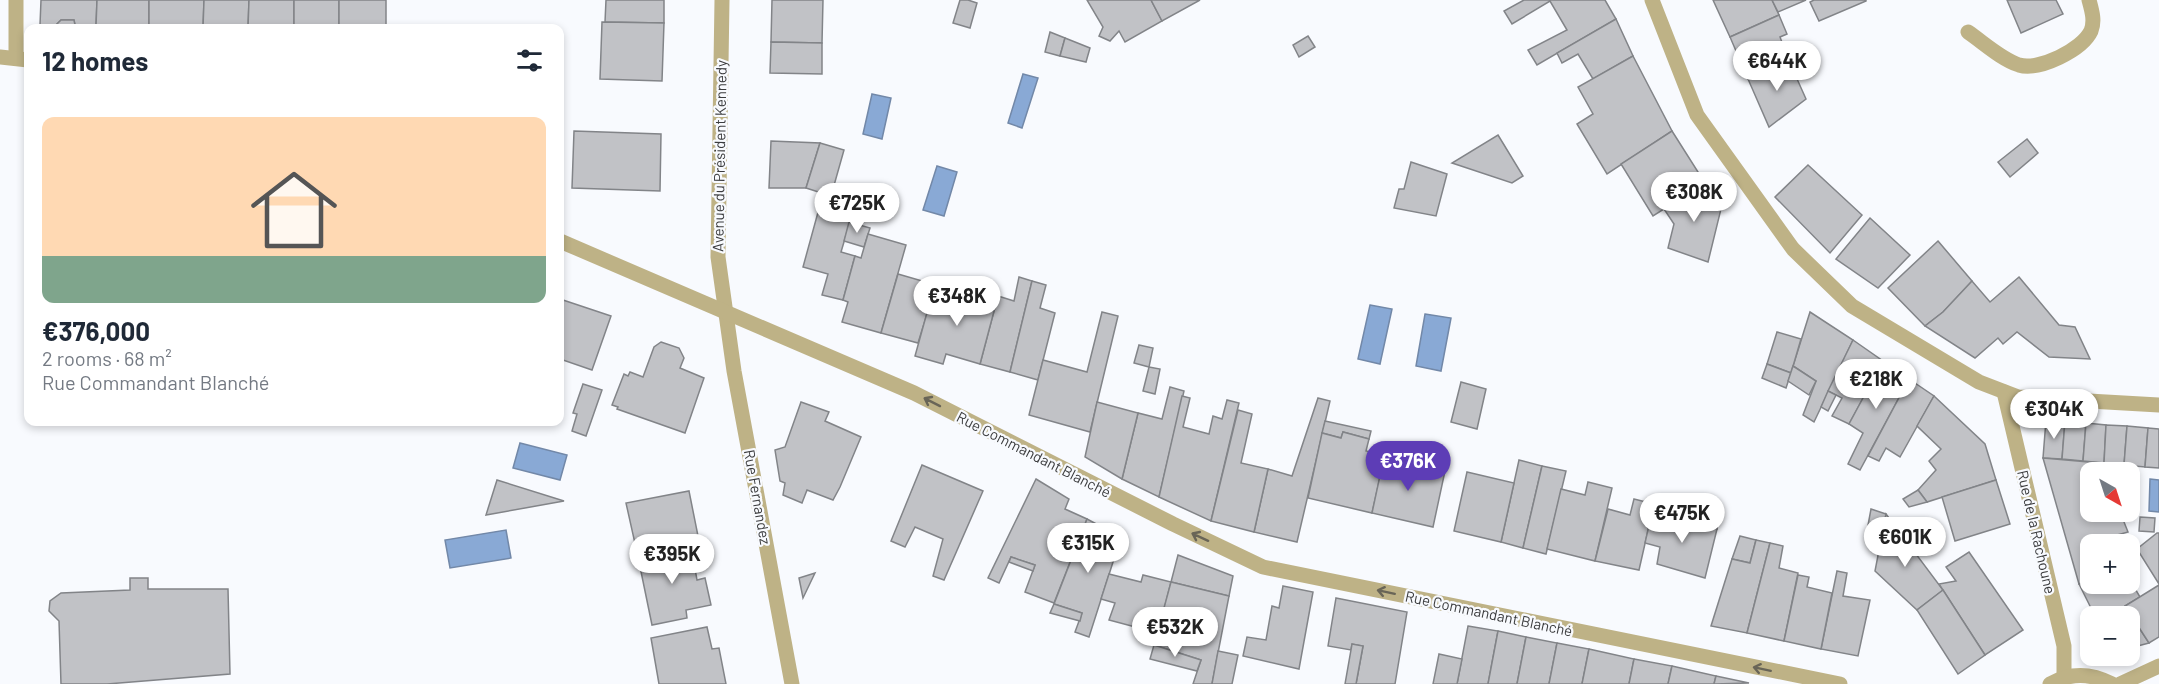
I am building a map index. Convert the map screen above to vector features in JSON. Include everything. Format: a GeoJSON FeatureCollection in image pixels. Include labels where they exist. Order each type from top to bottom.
{"type":"FeatureCollection","features":[{"type":"Feature","properties":{"kind":"street"},"geometry":{"type":"LineString","coordinates":[[0,57],[22,58],[16,0]]}},
{"type":"Feature","properties":{"kind":"street","name":"Avenue du Président Kennedy"},"geometry":{"type":"LineString","coordinates":[[722,0],[718,257],[724,311]]}},
{"type":"Feature","properties":{"kind":"street"},"geometry":{"type":"LineString","coordinates":[[1652,0],[1697,115],[1793,249],[1852,306],[1979,382],[2018,398],[2159,405]]}},
{"type":"Feature","properties":{"kind":"street"},"geometry":{"type":"LineString","coordinates":[[1968,32],[2020,65],[2035,66],[2068,53],[2084,41],[2091,31],[2094,17],[2089,0]]}},
{"type":"Feature","properties":{"kind":"street","name":"Rue Commandant Blanché"},"geometry":{"type":"LineString","coordinates":[[564,243],[914,393],[1263,567],[1840,684]]}},
{"type":"Feature","properties":{"kind":"street","name":"Rue Fernandez"},"geometry":{"type":"LineString","coordinates":[[724,311],[792,684]]}},
{"type":"Feature","properties":{"kind":"street","name":"Rue de la Rachoune"},"geometry":{"type":"LineString","coordinates":[[2004,392],[2064,646],[2064,677]]}},
{"type":"Feature","properties":{"kind":"street"},"geometry":{"type":"LineString","coordinates":[[2120,684],[2159,666]]}},
{"type":"Feature","properties":{"kind":"street"},"geometry":{"type":"LineString","coordinates":[[2050,684],[2064,677],[2082,674],[2099,677],[2112,684]]}},
{"type":"Feature","properties":{"kind":"water"},"geometry":{"type":"Polygon","coordinates":[[[1023,74],[1038,78],[1022,128],[1008,123],[1023,74]]]}},
{"type":"Feature","properties":{"kind":"water"},"geometry":{"type":"Polygon","coordinates":[[[872,94],[891,98],[882,139],[863,134],[872,94]]]}},
{"type":"Feature","properties":{"kind":"water"},"geometry":{"type":"Polygon","coordinates":[[[937,166],[957,172],[944,216],[923,210],[937,166]]]}},
{"type":"Feature","properties":{"kind":"water"},"geometry":{"type":"Polygon","coordinates":[[[1370,305],[1392,309],[1380,364],[1358,359],[1370,305]]]}},
{"type":"Feature","properties":{"kind":"water"},"geometry":{"type":"Polygon","coordinates":[[[1425,314],[1451,318],[1441,371],[1416,366],[1425,314]]]}},
{"type":"Feature","properties":{"kind":"water"},"geometry":{"type":"Polygon","coordinates":[[[520,443],[567,455],[560,480],[513,468],[520,443]]]}},
{"type":"Feature","properties":{"kind":"water"},"geometry":{"type":"Polygon","coordinates":[[[2150,479],[2159,480],[2159,512],[2149,511],[2150,479]]]}},
{"type":"Feature","properties":{"kind":"water"},"geometry":{"type":"Polygon","coordinates":[[[506,530],[511,558],[450,568],[445,540],[506,530]]]}},
{"type":"Feature","properties":{"kind":"building"},"geometry":{"type":"Polygon","coordinates":[[[41,0],[97,0],[96,24],[75,24],[74,20],[61,20],[57,24],[40,24],[41,0]]]}},
{"type":"Feature","properties":{"kind":"building"},"geometry":{"type":"Polygon","coordinates":[[[97,0],[149,0],[149,24],[96,24],[97,0]]]}},
{"type":"Feature","properties":{"kind":"building"},"geometry":{"type":"Polygon","coordinates":[[[149,0],[204,0],[203,24],[149,24],[149,0]]]}},
{"type":"Feature","properties":{"kind":"building"},"geometry":{"type":"Polygon","coordinates":[[[204,0],[249,0],[248,24],[203,24],[204,0]]]}},
{"type":"Feature","properties":{"kind":"building"},"geometry":{"type":"Polygon","coordinates":[[[249,0],[294,0],[294,24],[248,24],[249,0]]]}},
{"type":"Feature","properties":{"kind":"building"},"geometry":{"type":"Polygon","coordinates":[[[294,0],[339,0],[339,24],[294,24],[294,0]]]}},
{"type":"Feature","properties":{"kind":"building"},"geometry":{"type":"Polygon","coordinates":[[[339,0],[386,0],[386,24],[339,24],[339,0]]]}},
{"type":"Feature","properties":{"kind":"building"},"geometry":{"type":"Polygon","coordinates":[[[606,0],[664,0],[664,23],[605,22],[606,0]]]}},
{"type":"Feature","properties":{"kind":"building"},"geometry":{"type":"Polygon","coordinates":[[[772,0],[823,0],[822,43],[771,42],[772,0]]]}},
{"type":"Feature","properties":{"kind":"building"},"geometry":{"type":"Polygon","coordinates":[[[960,0],[977,3],[970,28],[953,23],[960,0]]]}},
{"type":"Feature","properties":{"kind":"building"},"geometry":{"type":"Polygon","coordinates":[[[1087,0],[1151,0],[1162,21],[1125,42],[1119,31],[1110,41],[1099,36],[1103,27],[1087,0]]]}},
{"type":"Feature","properties":{"kind":"building"},"geometry":{"type":"Polygon","coordinates":[[[1151,0],[1200,0],[1162,21],[1151,0]]]}},
{"type":"Feature","properties":{"kind":"building"},"geometry":{"type":"Polygon","coordinates":[[[1524,0],[1605,0],[1616,19],[1537,65],[1528,50],[1567,30],[1550,1],[1512,24],[1504,11],[1524,0]]]}},
{"type":"Feature","properties":{"kind":"building"},"geometry":{"type":"Polygon","coordinates":[[[1713,0],[1772,0],[1779,15],[1730,37],[1713,0]]]}},
{"type":"Feature","properties":{"kind":"building"},"geometry":{"type":"Polygon","coordinates":[[[1772,0],[1806,0],[1778,12],[1772,0]]]}},
{"type":"Feature","properties":{"kind":"building"},"geometry":{"type":"Polygon","coordinates":[[[1814,0],[1866,1],[1819,21],[1810,2],[1814,0]]]}},
{"type":"Feature","properties":{"kind":"building"},"geometry":{"type":"Polygon","coordinates":[[[2007,0],[2056,0],[2063,14],[2021,33],[2007,0]]]}},
{"type":"Feature","properties":{"kind":"building"},"geometry":{"type":"Polygon","coordinates":[[[1779,15],[1787,34],[1780,37],[1789,61],[1748,79],[1730,37],[1779,15]]]}},
{"type":"Feature","properties":{"kind":"building"},"geometry":{"type":"Polygon","coordinates":[[[1616,19],[1633,56],[1593,79],[1578,54],[1562,63],[1557,53],[1616,19]]]}},
{"type":"Feature","properties":{"kind":"building"},"geometry":{"type":"Polygon","coordinates":[[[61,20],[74,20],[75,24],[57,24],[61,20]]]}},
{"type":"Feature","properties":{"kind":"building"},"geometry":{"type":"Polygon","coordinates":[[[602,22],[664,23],[662,81],[600,79],[602,22]]]}},
{"type":"Feature","properties":{"kind":"building"},"geometry":{"type":"Polygon","coordinates":[[[1050,32],[1065,38],[1060,56],[1045,52],[1050,32]]]}},
{"type":"Feature","properties":{"kind":"building"},"geometry":{"type":"Polygon","coordinates":[[[1308,36],[1315,47],[1299,57],[1293,45],[1308,36]]]}},
{"type":"Feature","properties":{"kind":"building"},"geometry":{"type":"Polygon","coordinates":[[[1065,38],[1090,48],[1086,62],[1060,56],[1065,38]]]}},
{"type":"Feature","properties":{"kind":"building"},"geometry":{"type":"Polygon","coordinates":[[[771,42],[822,43],[822,74],[770,73],[771,42]]]}},
{"type":"Feature","properties":{"kind":"building"},"geometry":{"type":"Polygon","coordinates":[[[1633,56],[1672,131],[1607,174],[1577,124],[1593,114],[1578,87],[1633,56]]]}},
{"type":"Feature","properties":{"kind":"building"},"geometry":{"type":"Polygon","coordinates":[[[1789,61],[1806,99],[1769,127],[1748,79],[1789,61]]]}},
{"type":"Feature","properties":{"kind":"building"},"geometry":{"type":"Polygon","coordinates":[[[574,131],[661,134],[660,191],[572,188],[574,131]]]}},
{"type":"Feature","properties":{"kind":"building"},"geometry":{"type":"Polygon","coordinates":[[[1672,131],[1705,183],[1653,216],[1621,164],[1672,131]]]}},
{"type":"Feature","properties":{"kind":"building"},"geometry":{"type":"Polygon","coordinates":[[[1498,135],[1523,176],[1512,183],[1452,163],[1498,135]]]}},
{"type":"Feature","properties":{"kind":"building"},"geometry":{"type":"Polygon","coordinates":[[[2027,139],[2038,153],[2010,177],[1998,162],[2027,139]]]}},
{"type":"Feature","properties":{"kind":"building"},"geometry":{"type":"Polygon","coordinates":[[[771,141],[820,143],[806,188],[769,188],[771,141]]]}},
{"type":"Feature","properties":{"kind":"building"},"geometry":{"type":"Polygon","coordinates":[[[820,143],[844,150],[831,196],[806,188],[820,143]]]}},
{"type":"Feature","properties":{"kind":"building"},"geometry":{"type":"Polygon","coordinates":[[[1411,162],[1447,174],[1436,216],[1394,208],[1399,189],[1404,189],[1411,162]]]}},
{"type":"Feature","properties":{"kind":"building"},"geometry":{"type":"Polygon","coordinates":[[[1808,165],[1862,215],[1830,253],[1775,197],[1808,165]]]}},
{"type":"Feature","properties":{"kind":"building"},"geometry":{"type":"Polygon","coordinates":[[[1705,183],[1721,209],[1708,262],[1668,248],[1674,224],[1664,209],[1705,183]]]}},
{"type":"Feature","properties":{"kind":"building"},"geometry":{"type":"Polygon","coordinates":[[[820,205],[852,215],[841,252],[855,256],[843,300],[822,295],[828,274],[803,267],[820,205]]]}},
{"type":"Feature","properties":{"kind":"building"},"geometry":{"type":"Polygon","coordinates":[[[1870,218],[1910,255],[1878,288],[1836,259],[1870,218]]]}},
{"type":"Feature","properties":{"kind":"building"},"geometry":{"type":"Polygon","coordinates":[[[849,222],[870,228],[864,247],[844,241],[849,222]]]}},
{"type":"Feature","properties":{"kind":"building"},"geometry":{"type":"Polygon","coordinates":[[[868,234],[906,245],[881,333],[842,322],[848,302],[843,300],[855,256],[861,258],[868,234]]]}},
{"type":"Feature","properties":{"kind":"building"},"geometry":{"type":"Polygon","coordinates":[[[1938,241],[1972,281],[1943,312],[1925,326],[1888,288],[1938,241]]]}},
{"type":"Feature","properties":{"kind":"building"},"geometry":{"type":"Polygon","coordinates":[[[898,274],[936,285],[918,343],[881,333],[898,274]]]}},
{"type":"Feature","properties":{"kind":"building"},"geometry":{"type":"Polygon","coordinates":[[[1019,277],[1032,281],[1010,372],[980,364],[998,296],[1014,301],[1019,277]]]}},
{"type":"Feature","properties":{"kind":"building"},"geometry":{"type":"Polygon","coordinates":[[[2019,277],[2059,325],[2075,327],[2090,359],[2049,357],[2017,332],[2003,344],[1998,338],[1975,358],[1925,326],[1943,312],[1972,281],[1990,302],[2019,277]]]}},
{"type":"Feature","properties":{"kind":"building"},"geometry":{"type":"Polygon","coordinates":[[[937,280],[965,288],[961,300],[933,291],[937,280]]]}},
{"type":"Feature","properties":{"kind":"building"},"geometry":{"type":"Polygon","coordinates":[[[1032,281],[1046,285],[1040,308],[1055,313],[1038,380],[1010,372],[1032,281]]]}},
{"type":"Feature","properties":{"kind":"building"},"geometry":{"type":"Polygon","coordinates":[[[965,288],[998,296],[980,364],[946,354],[943,364],[915,356],[933,291],[961,300],[965,288]]]}},
{"type":"Feature","properties":{"kind":"building"},"geometry":{"type":"Polygon","coordinates":[[[564,300],[611,316],[592,370],[564,360],[564,300]]]}},
{"type":"Feature","properties":{"kind":"building"},"geometry":{"type":"Polygon","coordinates":[[[1102,312],[1118,316],[1090,432],[1029,415],[1043,360],[1087,372],[1102,312]]]}},
{"type":"Feature","properties":{"kind":"building"},"geometry":{"type":"Polygon","coordinates":[[[1810,312],[1853,340],[1814,422],[1803,415],[1816,381],[1793,366],[1810,312]]]}},
{"type":"Feature","properties":{"kind":"building"},"geometry":{"type":"Polygon","coordinates":[[[1777,332],[1801,339],[1791,373],[1767,364],[1777,332]]]}},
{"type":"Feature","properties":{"kind":"building"},"geometry":{"type":"Polygon","coordinates":[[[1853,340],[1883,361],[1849,424],[1832,416],[1842,398],[1828,391],[1853,340]]]}},
{"type":"Feature","properties":{"kind":"building"},"geometry":{"type":"Polygon","coordinates":[[[661,342],[679,348],[684,358],[680,368],[704,378],[685,433],[617,409],[618,407],[612,405],[624,374],[628,376],[630,372],[643,377],[654,347],[661,342]]]}},
{"type":"Feature","properties":{"kind":"building"},"geometry":{"type":"Polygon","coordinates":[[[1139,345],[1153,348],[1149,367],[1134,363],[1139,345]]]}},
{"type":"Feature","properties":{"kind":"building"},"geometry":{"type":"Polygon","coordinates":[[[1883,361],[1909,379],[1860,470],[1848,464],[1863,433],[1849,424],[1883,361]]]}},
{"type":"Feature","properties":{"kind":"building"},"geometry":{"type":"Polygon","coordinates":[[[1767,364],[1791,373],[1786,388],[1762,378],[1767,364]]]}},
{"type":"Feature","properties":{"kind":"building"},"geometry":{"type":"Polygon","coordinates":[[[1793,366],[1816,381],[1809,395],[1788,381],[1793,366]]]}},
{"type":"Feature","properties":{"kind":"building"},"geometry":{"type":"Polygon","coordinates":[[[1149,367],[1160,369],[1155,394],[1143,391],[1149,367]]]}},
{"type":"Feature","properties":{"kind":"building"},"geometry":{"type":"Polygon","coordinates":[[[1909,379],[1934,396],[1900,457],[1886,448],[1879,461],[1868,456],[1909,379]]]}},
{"type":"Feature","properties":{"kind":"building"},"geometry":{"type":"Polygon","coordinates":[[[1461,382],[1486,389],[1477,429],[1451,422],[1461,382]]]}},
{"type":"Feature","properties":{"kind":"building"},"geometry":{"type":"Polygon","coordinates":[[[583,384],[602,390],[586,436],[572,431],[577,414],[573,413],[583,384]]]}},
{"type":"Feature","properties":{"kind":"building"},"geometry":{"type":"Polygon","coordinates":[[[1170,387],[1184,391],[1159,497],[1122,479],[1138,413],[1162,419],[1170,387]]]}},
{"type":"Feature","properties":{"kind":"building"},"geometry":{"type":"Polygon","coordinates":[[[1828,391],[1836,395],[1828,411],[1821,407],[1828,391]]]}},
{"type":"Feature","properties":{"kind":"building"},"geometry":{"type":"Polygon","coordinates":[[[1182,396],[1190,398],[1183,427],[1209,434],[1213,416],[1222,419],[1227,400],[1239,403],[1211,521],[1159,497],[1182,396]]]}},
{"type":"Feature","properties":{"kind":"building"},"geometry":{"type":"Polygon","coordinates":[[[1934,396],[1985,444],[1996,480],[1927,502],[1918,490],[1936,470],[1929,461],[1941,449],[1917,426],[1934,396]]]}},
{"type":"Feature","properties":{"kind":"building"},"geometry":{"type":"Polygon","coordinates":[[[1318,398],[1330,401],[1297,542],[1254,532],[1268,469],[1292,476],[1318,398]]]}},
{"type":"Feature","properties":{"kind":"building"},"geometry":{"type":"Polygon","coordinates":[[[801,402],[829,412],[825,421],[861,437],[833,500],[807,490],[802,503],[783,495],[785,483],[780,481],[775,450],[785,447],[801,402]]]}},
{"type":"Feature","properties":{"kind":"building"},"geometry":{"type":"Polygon","coordinates":[[[1097,402],[1138,413],[1122,479],[1085,457],[1097,402]]]}},
{"type":"Feature","properties":{"kind":"building"},"geometry":{"type":"Polygon","coordinates":[[[1238,410],[1252,414],[1241,463],[1268,469],[1254,532],[1211,521],[1238,410]]]}},
{"type":"Feature","properties":{"kind":"building"},"geometry":{"type":"Polygon","coordinates":[[[2046,420],[2065,421],[2062,459],[2043,458],[2046,420]]]}},
{"type":"Feature","properties":{"kind":"building"},"geometry":{"type":"Polygon","coordinates":[[[1325,421],[1371,431],[1369,439],[1343,432],[1341,438],[1322,433],[1325,421]]]}},
{"type":"Feature","properties":{"kind":"building"},"geometry":{"type":"Polygon","coordinates":[[[2065,421],[2086,423],[2083,461],[2062,459],[2065,421]]]}},
{"type":"Feature","properties":{"kind":"building"},"geometry":{"type":"Polygon","coordinates":[[[2086,423],[2106,425],[2104,462],[2083,461],[2086,423]]]}},
{"type":"Feature","properties":{"kind":"building"},"geometry":{"type":"Polygon","coordinates":[[[2106,425],[2127,426],[2124,462],[2104,462],[2106,425]]]}},
{"type":"Feature","properties":{"kind":"building"},"geometry":{"type":"Polygon","coordinates":[[[2127,426],[2148,428],[2145,467],[2140,467],[2140,462],[2124,462],[2127,426]]]}},
{"type":"Feature","properties":{"kind":"building"},"geometry":{"type":"Polygon","coordinates":[[[2148,428],[2159,429],[2159,468],[2145,467],[2148,428]]]}},
{"type":"Feature","properties":{"kind":"building"},"geometry":{"type":"Polygon","coordinates":[[[1343,432],[1369,439],[1366,451],[1385,455],[1372,513],[1308,498],[1322,433],[1341,438],[1343,432]]]}},
{"type":"Feature","properties":{"kind":"building"},"geometry":{"type":"Polygon","coordinates":[[[1384,457],[1445,471],[1433,527],[1372,513],[1384,457]]]}},
{"type":"Feature","properties":{"kind":"building"},"geometry":{"type":"Polygon","coordinates":[[[2043,458],[2089,462],[2080,462],[2080,522],[2124,522],[2128,532],[2080,534],[2079,584],[2043,458]]]}},
{"type":"Feature","properties":{"kind":"building"},"geometry":{"type":"Polygon","coordinates":[[[1519,460],[1542,466],[1523,548],[1501,542],[1519,460]]]}},
{"type":"Feature","properties":{"kind":"building"},"geometry":{"type":"Polygon","coordinates":[[[922,465],[983,491],[944,580],[933,576],[943,539],[915,527],[905,547],[891,541],[922,465]]]}},
{"type":"Feature","properties":{"kind":"building"},"geometry":{"type":"Polygon","coordinates":[[[1542,466],[1566,471],[1546,554],[1523,548],[1542,466]]]}},
{"type":"Feature","properties":{"kind":"building"},"geometry":{"type":"Polygon","coordinates":[[[1467,472],[1514,483],[1501,542],[1454,531],[1467,472]]]}},
{"type":"Feature","properties":{"kind":"building"},"geometry":{"type":"Polygon","coordinates":[[[1036,479],[1069,499],[1065,509],[1087,519],[1054,603],[1025,592],[1035,565],[1011,557],[999,583],[988,578],[1036,479]]]}},
{"type":"Feature","properties":{"kind":"building"},"geometry":{"type":"Polygon","coordinates":[[[497,480],[564,501],[486,515],[497,480]]]}},
{"type":"Feature","properties":{"kind":"building"},"geometry":{"type":"Polygon","coordinates":[[[1996,480],[2010,524],[1955,541],[1942,497],[1996,480]]]}},
{"type":"Feature","properties":{"kind":"building"},"geometry":{"type":"Polygon","coordinates":[[[1588,482],[1612,488],[1595,561],[1547,549],[1561,489],[1585,495],[1588,482]]]}},
{"type":"Feature","properties":{"kind":"building"},"geometry":{"type":"Polygon","coordinates":[[[1918,490],[1927,502],[1909,507],[1903,499],[1918,490]]]}},
{"type":"Feature","properties":{"kind":"building"},"geometry":{"type":"Polygon","coordinates":[[[689,491],[700,546],[638,557],[626,503],[689,491]]]}},
{"type":"Feature","properties":{"kind":"building"},"geometry":{"type":"Polygon","coordinates":[[[1634,499],[1654,504],[1639,570],[1595,561],[1608,509],[1630,515],[1634,499]]]}},
{"type":"Feature","properties":{"kind":"building"},"geometry":{"type":"Polygon","coordinates":[[[1670,504],[1719,516],[1717,529],[1667,516],[1670,504]]]}},
{"type":"Feature","properties":{"kind":"building"},"geometry":{"type":"Polygon","coordinates":[[[1871,509],[1886,514],[1882,539],[1866,536],[1871,509]]]}},
{"type":"Feature","properties":{"kind":"building"},"geometry":{"type":"Polygon","coordinates":[[[1652,512],[1717,529],[1705,578],[1657,564],[1660,547],[1645,543],[1652,512]]]}},
{"type":"Feature","properties":{"kind":"building"},"geometry":{"type":"Polygon","coordinates":[[[1886,514],[1943,590],[1917,610],[1875,571],[1886,514]]]}},
{"type":"Feature","properties":{"kind":"building"},"geometry":{"type":"Polygon","coordinates":[[[2140,517],[2155,518],[2154,532],[2139,531],[2140,517]]]}},
{"type":"Feature","properties":{"kind":"building"},"geometry":{"type":"Polygon","coordinates":[[[1087,519],[1121,537],[1089,637],[1075,632],[1082,613],[1054,604],[1087,519]]]}},
{"type":"Feature","properties":{"kind":"building"},"geometry":{"type":"Polygon","coordinates":[[[2159,533],[2159,584],[2140,554],[2140,547],[2159,533]]]}},
{"type":"Feature","properties":{"kind":"building"},"geometry":{"type":"Polygon","coordinates":[[[1740,536],[1756,540],[1750,563],[1732,559],[1740,536]]]}},
{"type":"Feature","properties":{"kind":"building"},"geometry":{"type":"Polygon","coordinates":[[[1756,540],[1770,543],[1747,633],[1711,626],[1732,559],[1750,563],[1756,540]]]}},
{"type":"Feature","properties":{"kind":"building"},"geometry":{"type":"Polygon","coordinates":[[[1770,543],[1783,546],[1779,568],[1798,573],[1784,641],[1747,633],[1770,543]]]}},
{"type":"Feature","properties":{"kind":"building"},"geometry":{"type":"Polygon","coordinates":[[[691,547],[697,580],[705,578],[711,605],[686,610],[687,618],[652,625],[638,557],[691,547]]]}},
{"type":"Feature","properties":{"kind":"building"},"geometry":{"type":"Polygon","coordinates":[[[1969,552],[2023,630],[1985,655],[1939,584],[1956,581],[1946,567],[1969,552]]]}},
{"type":"Feature","properties":{"kind":"building"},"geometry":{"type":"Polygon","coordinates":[[[1178,555],[1233,576],[1229,596],[1171,582],[1178,555]]]}},
{"type":"Feature","properties":{"kind":"building"},"geometry":{"type":"Polygon","coordinates":[[[1011,557],[1035,565],[1033,571],[1009,562],[1011,557]]]}},
{"type":"Feature","properties":{"kind":"building"},"geometry":{"type":"Polygon","coordinates":[[[1837,571],[1847,573],[1843,596],[1870,600],[1858,656],[1821,649],[1837,571]]]}},
{"type":"Feature","properties":{"kind":"building"},"geometry":{"type":"Polygon","coordinates":[[[815,573],[803,598],[799,578],[815,573]]]}},
{"type":"Feature","properties":{"kind":"building"},"geometry":{"type":"Polygon","coordinates":[[[1109,574],[1141,582],[1143,575],[1171,582],[1158,633],[1109,620],[1115,603],[1101,599],[1109,574]]]}},
{"type":"Feature","properties":{"kind":"building"},"geometry":{"type":"Polygon","coordinates":[[[1798,575],[1809,577],[1807,587],[1832,593],[1821,649],[1784,641],[1798,575]]]}},
{"type":"Feature","properties":{"kind":"building"},"geometry":{"type":"Polygon","coordinates":[[[130,578],[148,578],[148,589],[228,589],[230,674],[107,684],[61,684],[59,621],[49,611],[50,601],[61,593],[130,590],[130,578]]]}},
{"type":"Feature","properties":{"kind":"building"},"geometry":{"type":"Polygon","coordinates":[[[1171,582],[1229,596],[1212,684],[1193,684],[1201,660],[1154,645],[1171,582]]]}},
{"type":"Feature","properties":{"kind":"building"},"geometry":{"type":"Polygon","coordinates":[[[2159,585],[2159,637],[2149,643],[2140,629],[2140,606],[2125,606],[2159,585]]]}},
{"type":"Feature","properties":{"kind":"building"},"geometry":{"type":"Polygon","coordinates":[[[1283,586],[1313,592],[1299,669],[1243,656],[1247,637],[1266,640],[1272,606],[1279,608],[1283,586]]]}},
{"type":"Feature","properties":{"kind":"building"},"geometry":{"type":"Polygon","coordinates":[[[1943,590],[1985,655],[1958,674],[1917,610],[1943,590]]]}},
{"type":"Feature","properties":{"kind":"building"},"geometry":{"type":"Polygon","coordinates":[[[2084,594],[2138,594],[2140,597],[2125,606],[2090,606],[2084,594]]]}},
{"type":"Feature","properties":{"kind":"building"},"geometry":{"type":"Polygon","coordinates":[[[1336,598],[1407,612],[1395,684],[1356,684],[1363,646],[1352,644],[1351,650],[1328,646],[1336,598]]]}},
{"type":"Feature","properties":{"kind":"building"},"geometry":{"type":"Polygon","coordinates":[[[1054,604],[1082,613],[1080,621],[1050,613],[1054,604]]]}},
{"type":"Feature","properties":{"kind":"building"},"geometry":{"type":"Polygon","coordinates":[[[1468,626],[1498,631],[1488,684],[1457,684],[1468,626]]]}},
{"type":"Feature","properties":{"kind":"building"},"geometry":{"type":"Polygon","coordinates":[[[707,627],[712,649],[719,648],[726,684],[659,684],[651,638],[707,627]]]}},
{"type":"Feature","properties":{"kind":"building"},"geometry":{"type":"Polygon","coordinates":[[[2140,629],[2149,643],[2140,645],[2140,629]]]}},
{"type":"Feature","properties":{"kind":"building"},"geometry":{"type":"Polygon","coordinates":[[[1498,631],[1526,637],[1517,684],[1488,684],[1498,631]]]}},
{"type":"Feature","properties":{"kind":"building"},"geometry":{"type":"Polygon","coordinates":[[[1526,637],[1557,643],[1549,684],[1517,684],[1526,637]]]}},
{"type":"Feature","properties":{"kind":"building"},"geometry":{"type":"Polygon","coordinates":[[[1557,643],[1589,649],[1582,684],[1549,684],[1557,643]]]}},
{"type":"Feature","properties":{"kind":"building"},"geometry":{"type":"Polygon","coordinates":[[[1352,644],[1363,646],[1356,684],[1345,684],[1352,644]]]}},
{"type":"Feature","properties":{"kind":"building"},"geometry":{"type":"Polygon","coordinates":[[[1154,645],[1201,660],[1197,671],[1150,659],[1154,645]]]}},
{"type":"Feature","properties":{"kind":"building"},"geometry":{"type":"Polygon","coordinates":[[[1589,649],[1634,659],[1629,684],[1582,684],[1589,649]]]}},
{"type":"Feature","properties":{"kind":"building"},"geometry":{"type":"Polygon","coordinates":[[[1218,651],[1238,655],[1232,684],[1212,684],[1218,651]]]}},
{"type":"Feature","properties":{"kind":"building"},"geometry":{"type":"Polygon","coordinates":[[[1439,654],[1462,659],[1457,684],[1433,684],[1439,654]]]}},
{"type":"Feature","properties":{"kind":"building"},"geometry":{"type":"Polygon","coordinates":[[[1634,659],[1672,666],[1668,684],[1629,684],[1634,659]]]}},
{"type":"Feature","properties":{"kind":"building"},"geometry":{"type":"Polygon","coordinates":[[[1672,666],[1716,676],[1714,684],[1668,684],[1672,666]]]}},
{"type":"Feature","properties":{"kind":"building"},"geometry":{"type":"Polygon","coordinates":[[[1716,676],[1749,683],[1714,684],[1716,676]]]}}]}
